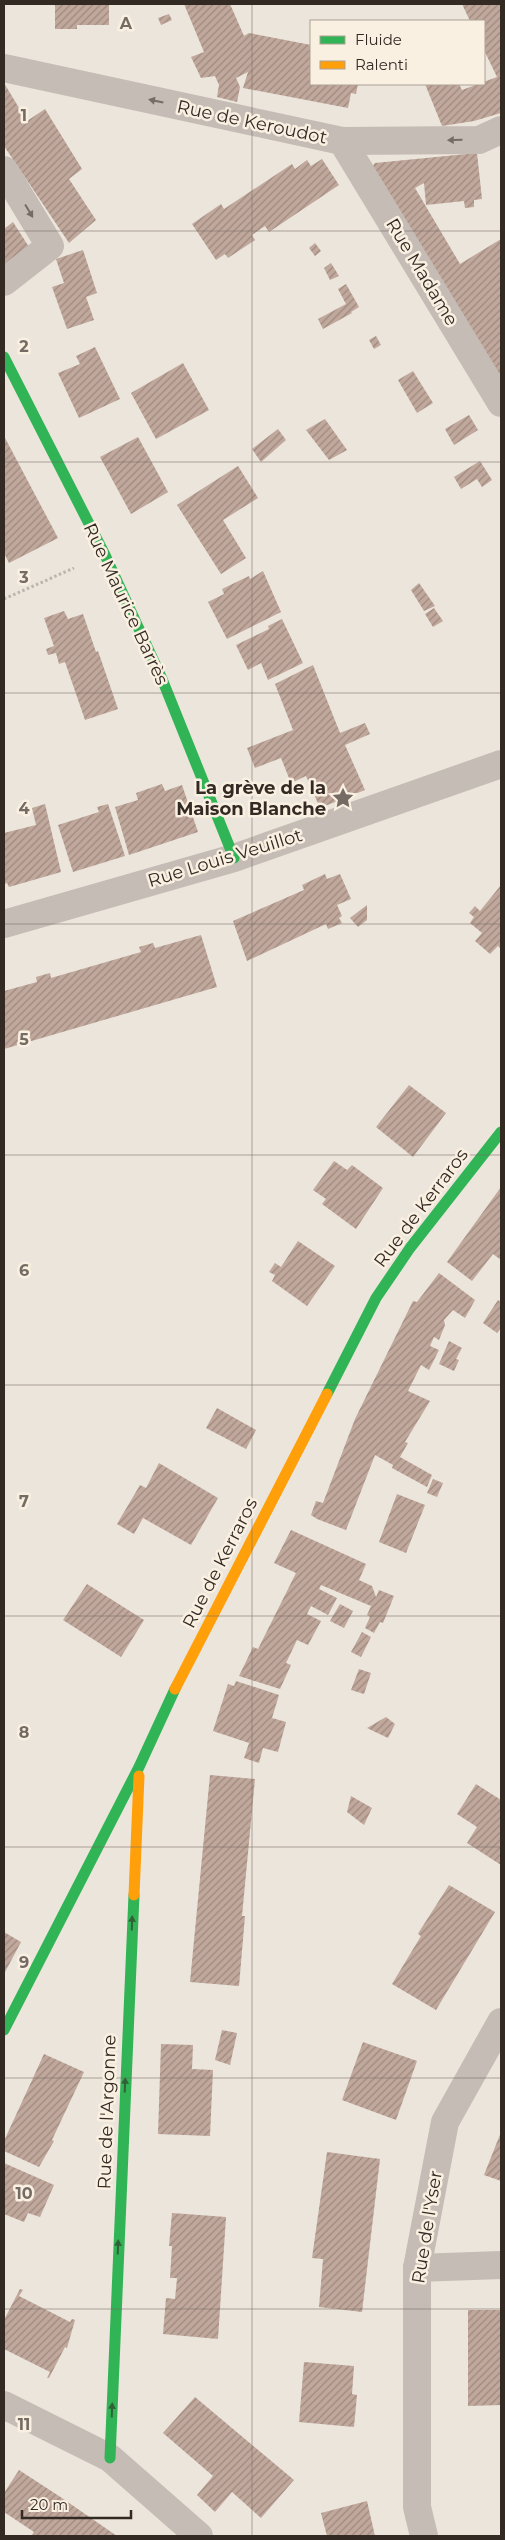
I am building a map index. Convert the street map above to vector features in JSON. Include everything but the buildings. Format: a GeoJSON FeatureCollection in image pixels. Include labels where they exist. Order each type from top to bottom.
{"type":"FeatureCollection","features":[{"type":"Feature","properties":{"kind":"street","name":"Rue de Keroudot"},"geometry":{"type":"LineString","coordinates":[[4,68],[342,142],[479,140],[501,130]]}},
{"type":"Feature","properties":{"kind":"street","name":"Rue Madame"},"geometry":{"type":"LineString","coordinates":[[342,142],[501,403]]}},
{"type":"Feature","properties":{"kind":"street"},"geometry":{"type":"LineString","coordinates":[[4,170],[50,246],[4,282]]}},
{"type":"Feature","properties":{"kind":"street","name":"Rue Maurice Barrès"},"geometry":{"type":"LineString","coordinates":[[5,359],[105,555],[162,679],[234,858]]}},
{"type":"Feature","properties":{"kind":"street","name":"Rue Louis Veuillot"},"geometry":{"type":"LineString","coordinates":[[4,924],[234,858],[501,764]]}},
{"type":"Feature","properties":{"kind":"street","name":"Rue de Kerraros"},"geometry":{"type":"LineString","coordinates":[[4,2030],[139,1767],[158,1721],[376,1298],[410,1248],[501,1132]]}},
{"type":"Feature","properties":{"kind":"street","name":"Rue de l'Argonne"},"geometry":{"type":"LineString","coordinates":[[110,2458],[139,1767]]}},
{"type":"Feature","properties":{"kind":"street","name":"Rue de l'Yser"},"geometry":{"type":"LineString","coordinates":[[424,2536],[417,2507],[417,2268],[445,2122],[501,2022]]}},
{"type":"Feature","properties":{"kind":"street"},"geometry":{"type":"LineString","coordinates":[[417,2268],[501,2265]]}},
{"type":"Feature","properties":{"kind":"street"},"geometry":{"type":"LineString","coordinates":[[4,2405],[110,2458],[199,2536]]}},
{"type":"Feature","properties":{"kind":"path"},"geometry":{"type":"LineString","coordinates":[[4,599],[105,555]]}},
{"type":"Feature","properties":{"kind":"traffic: fast"},"geometry":{"type":"LineString","coordinates":[[4,357],[105,555],[162,679],[234,858]]}},
{"type":"Feature","properties":{"kind":"traffic: fast"},"geometry":{"type":"LineString","coordinates":[[327,1394],[376,1298],[410,1248],[501,1132]]}},
{"type":"Feature","properties":{"kind":"traffic: fast"},"geometry":{"type":"LineString","coordinates":[[4,2030],[139,1767],[175,1689]]}},
{"type":"Feature","properties":{"kind":"traffic: fast"},"geometry":{"type":"LineString","coordinates":[[110,2458],[134,1895]]}},
{"type":"Feature","properties":{"kind":"traffic: slow"},"geometry":{"type":"LineString","coordinates":[[175,1689],[327,1394]]}},
{"type":"Feature","properties":{"kind":"traffic: slow"},"geometry":{"type":"LineString","coordinates":[[134,1895],[139,1776]]}},
{"type":"Feature","properties":{"kind":"place","name":"La grève de la Maison Blanche"},"geometry":{"type":"Point","coordinates":[343,798]}}]}
